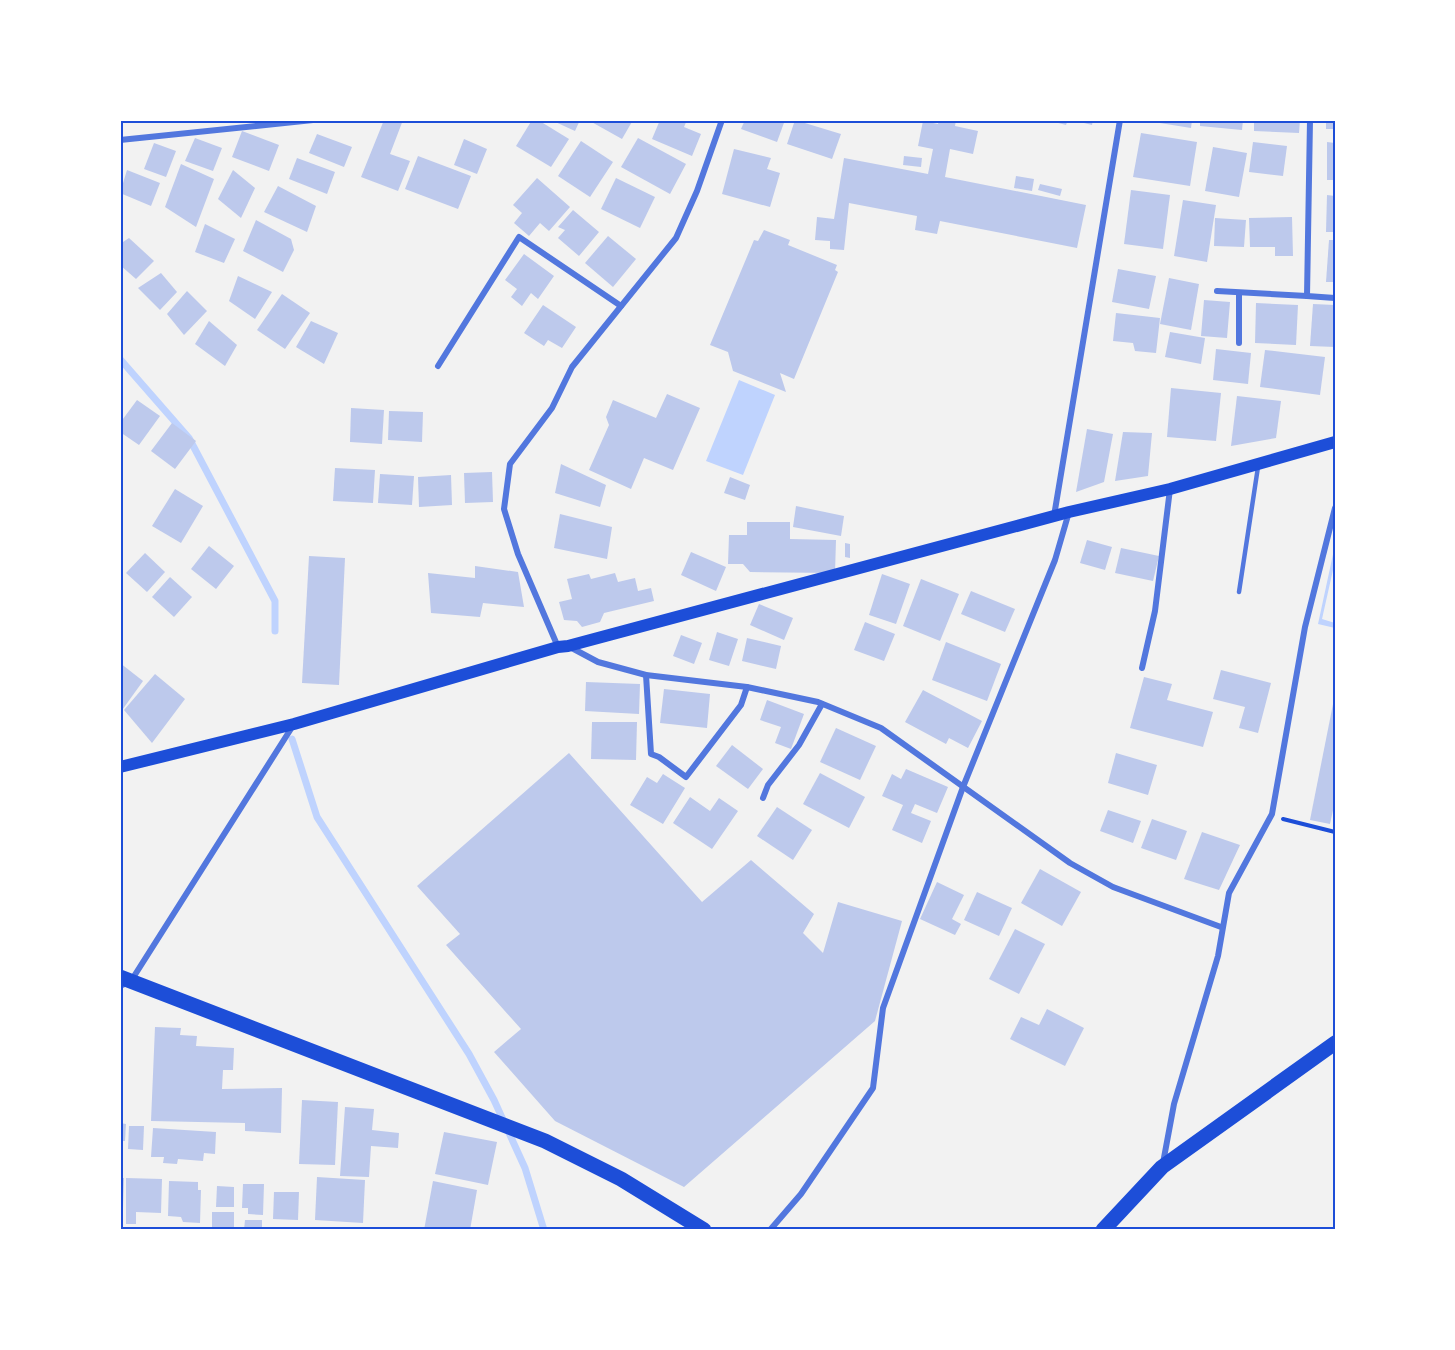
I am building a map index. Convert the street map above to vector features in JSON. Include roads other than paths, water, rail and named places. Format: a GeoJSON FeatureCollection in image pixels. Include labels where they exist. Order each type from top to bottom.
{"type":"FeatureCollection","features":[{"type":"Feature","properties":{"kind":"main road"},"geometry":{"type":"LineString","coordinates":[[120,767],[294,724],[563,646],[1069,512],[1170,489],[1335,442]]}},
{"type":"Feature","properties":{"kind":"main road"},"geometry":{"type":"LineString","coordinates":[[124,981],[545,1141],[621,1179],[697,1228]]}},
{"type":"Feature","properties":{"kind":"main road"},"geometry":{"type":"LineString","coordinates":[[1103,1230],[1162,1167],[1335,1043]]}},
{"type":"Feature","properties":{"kind":"street"},"geometry":{"type":"LineString","coordinates":[[120,140],[313,120]]}},
{"type":"Feature","properties":{"kind":"street"},"geometry":{"type":"LineString","coordinates":[[722,120],[698,191],[676,238],[572,367],[552,408],[510,464],[504,509],[518,554],[563,646],[598,662],[646,675],[747,687],[822,704],[881,728],[1070,863],[1113,887],[1221,927]]}},
{"type":"Feature","properties":{"kind":"street"},"geometry":{"type":"LineString","coordinates":[[1054,516],[1120,120]]}},
{"type":"Feature","properties":{"kind":"street"},"geometry":{"type":"LineString","coordinates":[[1307,296],[1310,120]]}},
{"type":"Feature","properties":{"kind":"street"},"geometry":{"type":"LineString","coordinates":[[438,366],[519,237],[621,306]]}},
{"type":"Feature","properties":{"kind":"street"},"geometry":{"type":"LineString","coordinates":[[1217,291],[1335,298]]}},
{"type":"Feature","properties":{"kind":"street"},"geometry":{"type":"LineString","coordinates":[[1239,292],[1239,343]]}},
{"type":"Feature","properties":{"kind":"street"},"geometry":{"type":"LineString","coordinates":[[1142,668],[1155,610],[1170,489]]}},
{"type":"Feature","properties":{"kind":"street"},"geometry":{"type":"LineString","coordinates":[[1162,1167],[1174,1104],[1218,956],[1228,893],[1272,814],[1305,627],[1335,508]]}},
{"type":"Feature","properties":{"kind":"street"},"geometry":{"type":"LineString","coordinates":[[770,1230],[801,1194],[873,1088],[883,1008],[963,788],[1055,560],[1069,512]]}},
{"type":"Feature","properties":{"kind":"street"},"geometry":{"type":"LineString","coordinates":[[646,675],[651,754],[659,757],[686,777],[741,705],[747,687]]}},
{"type":"Feature","properties":{"kind":"street"},"geometry":{"type":"LineString","coordinates":[[764,798],[768,785],[799,745],[822,704]]}},
{"type":"Feature","properties":{"kind":"street"},"geometry":{"type":"LineString","coordinates":[[124,981],[294,724]]}},
{"type":"Feature","properties":{"kind":"lane"},"geometry":{"type":"LineString","coordinates":[[1239,592],[1258,464]]}},
{"type":"Feature","properties":{"kind":"water"},"geometry":{"type":"Polygon","coordinates":[[[739,380],[775,395],[743,475],[706,461],[739,380]]]}},
{"type":"Feature","properties":{"kind":"water"},"geometry":{"type":"Polygon","coordinates":[[[1335,545],[1335,561],[1322,619],[1335,623],[1335,628],[1318,624],[1335,545]]]}},
{"type":"Feature","properties":{"kind":"waterway"},"geometry":{"type":"LineString","coordinates":[[120,359],[189,438],[275,601],[275,631]]}},
{"type":"Feature","properties":{"kind":"waterway"},"geometry":{"type":"LineString","coordinates":[[292,739],[317,817],[469,1054],[494,1100],[525,1168],[544,1230]]}}]}
